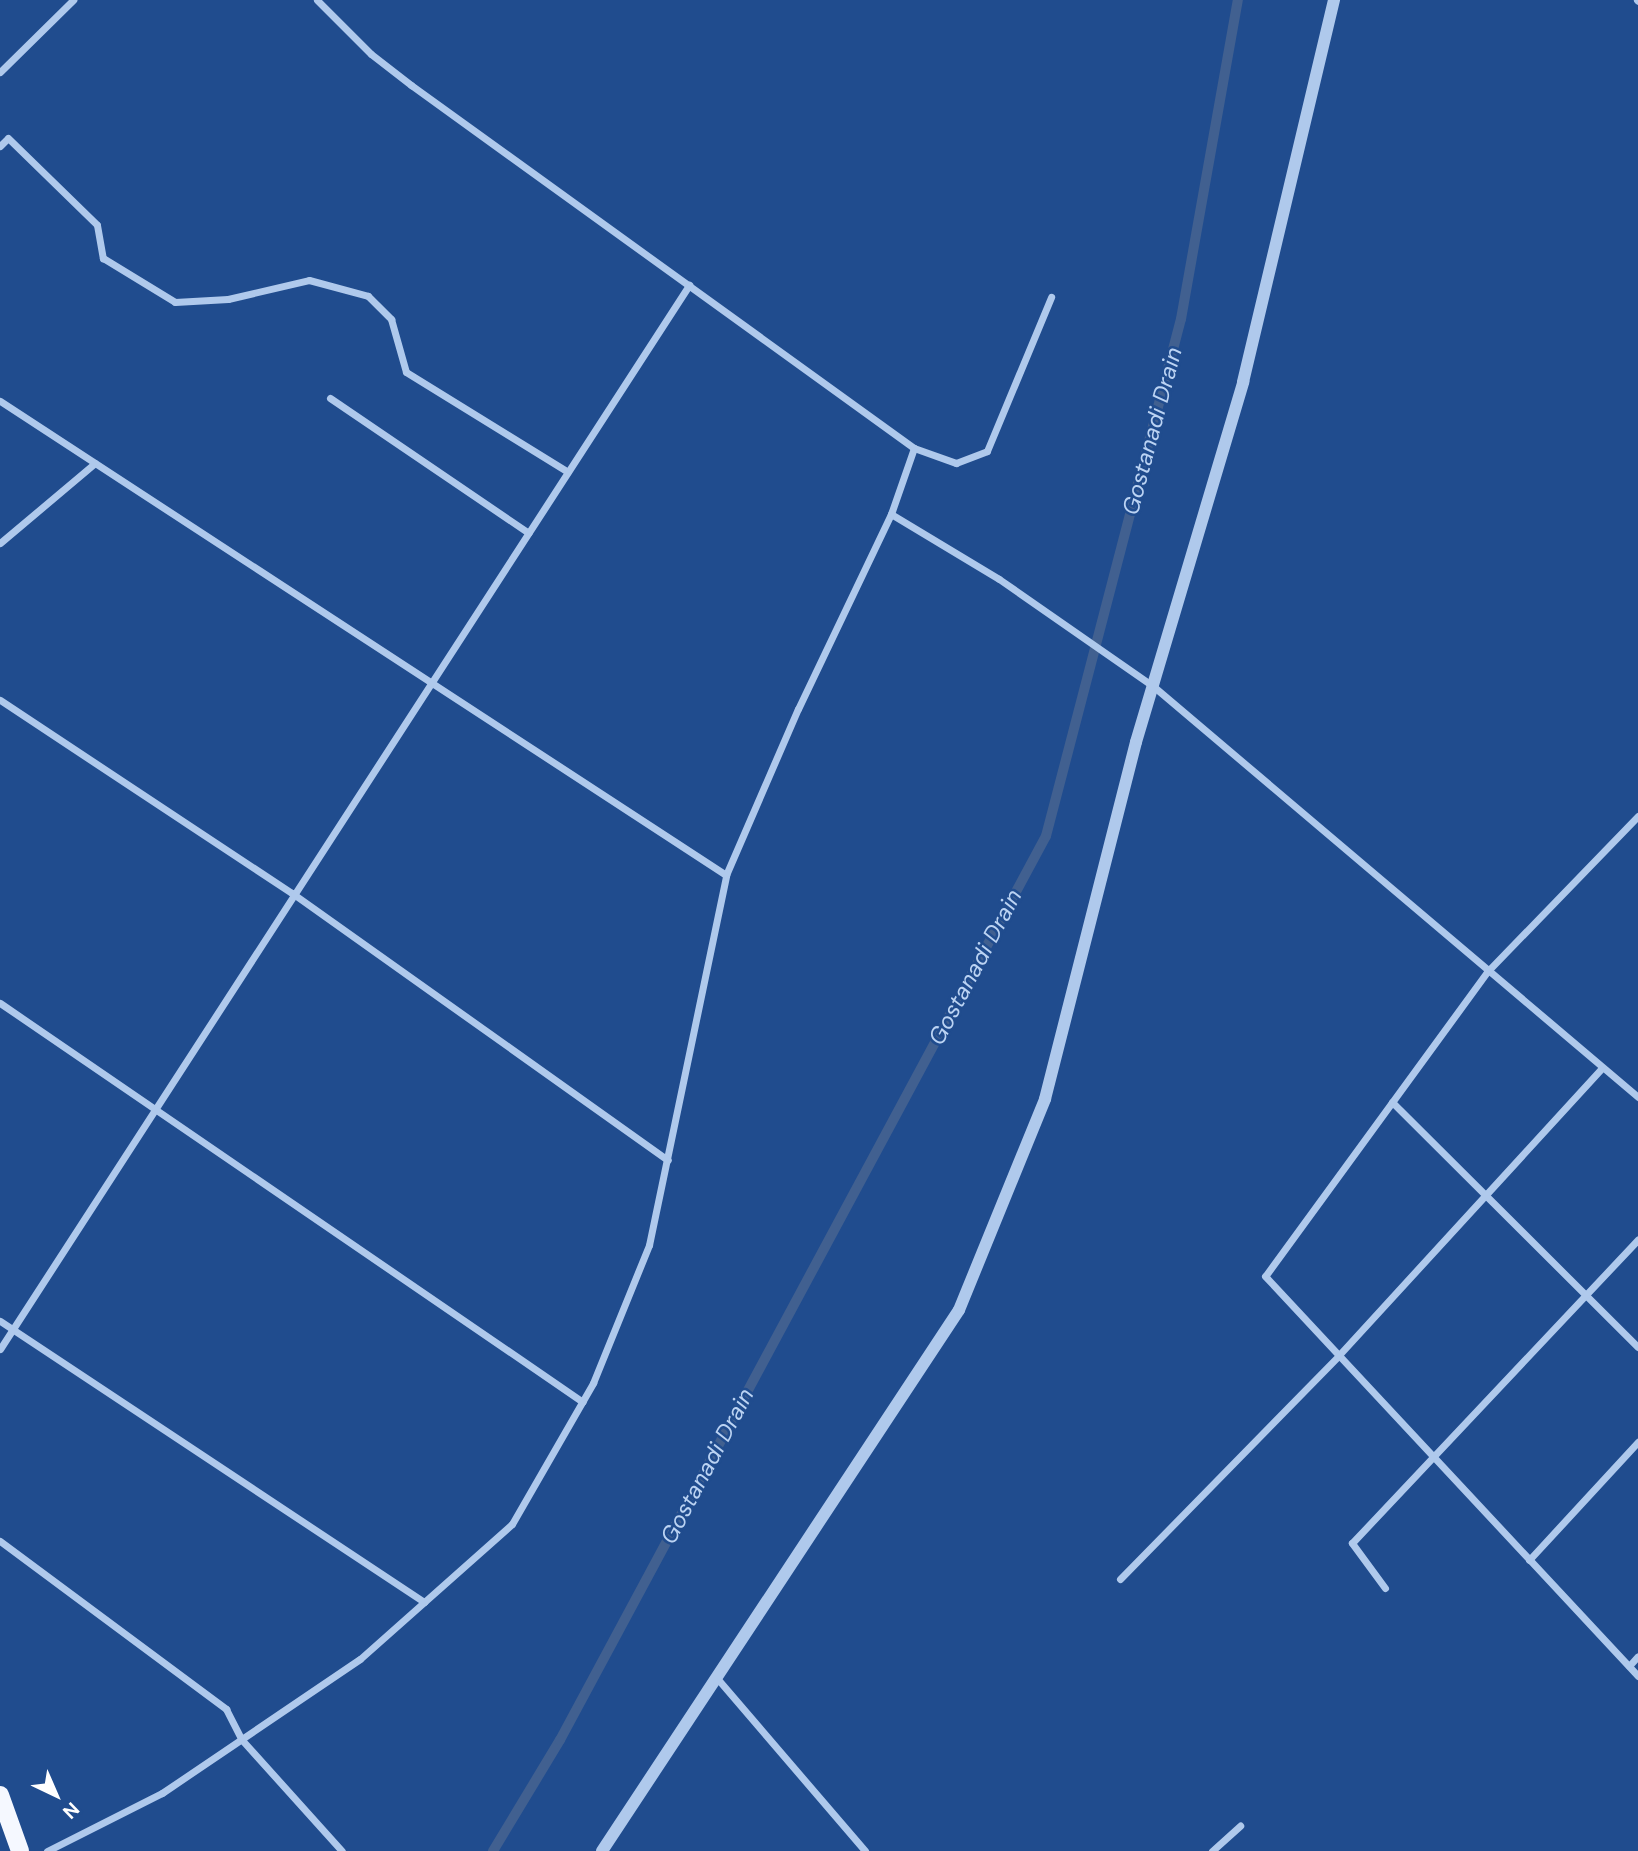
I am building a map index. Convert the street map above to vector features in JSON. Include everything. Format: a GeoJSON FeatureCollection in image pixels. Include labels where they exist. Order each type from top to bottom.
{"type":"FeatureCollection","features":[{"type":"Feature","properties":{"kind":"main road"},"geometry":{"type":"LineString","coordinates":[[0,1795],[20,1851]]}},
{"type":"Feature","properties":{"kind":"street"},"geometry":{"type":"LineString","coordinates":[[0,72],[73,0]]}},
{"type":"Feature","properties":{"kind":"street"},"geometry":{"type":"LineString","coordinates":[[317,0],[371,54],[411,85],[914,448],[956,463],[987,451],[1051,297]]}},
{"type":"Feature","properties":{"kind":"street"},"geometry":{"type":"LineString","coordinates":[[602,1851],[959,1310],[1045,1099],[1153,686],[1243,382],[1334,0]]}},
{"type":"Feature","properties":{"kind":"street"},"geometry":{"type":"LineString","coordinates":[[0,146],[8,138],[97,225],[103,258],[175,302],[228,299],[309,280],[368,296],[391,319],[406,372],[568,472]]}},
{"type":"Feature","properties":{"kind":"street"},"geometry":{"type":"LineString","coordinates":[[0,1349],[292,893],[689,285]]}},
{"type":"Feature","properties":{"kind":"street"},"geometry":{"type":"LineString","coordinates":[[330,398],[529,533]]}},
{"type":"Feature","properties":{"kind":"street"},"geometry":{"type":"LineString","coordinates":[[0,401],[726,875]]}},
{"type":"Feature","properties":{"kind":"street"},"geometry":{"type":"LineString","coordinates":[[47,1851],[162,1793],[360,1660],[512,1524],[583,1402],[649,1245],[726,875],[808,685],[891,514],[914,448]]}},
{"type":"Feature","properties":{"kind":"street"},"geometry":{"type":"LineString","coordinates":[[0,543],[95,464]]}},
{"type":"Feature","properties":{"kind":"street"},"geometry":{"type":"LineString","coordinates":[[891,514],[999,579],[1153,686],[1487,972],[1638,1097]]}},
{"type":"Feature","properties":{"kind":"street"},"geometry":{"type":"LineString","coordinates":[[0,700],[292,893],[667,1160]]}},
{"type":"Feature","properties":{"kind":"street"},"geometry":{"type":"LineString","coordinates":[[1638,816],[1487,972],[1265,1276],[1638,1676]]}},
{"type":"Feature","properties":{"kind":"street"},"geometry":{"type":"LineString","coordinates":[[0,1003],[583,1402]]}},
{"type":"Feature","properties":{"kind":"street"},"geometry":{"type":"LineString","coordinates":[[1120,1579],[1339,1355],[1602,1068]]}},
{"type":"Feature","properties":{"kind":"street"},"geometry":{"type":"LineString","coordinates":[[1392,1102],[1638,1347]]}},
{"type":"Feature","properties":{"kind":"street"},"geometry":{"type":"LineString","coordinates":[[1385,1588],[1352,1543],[1638,1240]]}},
{"type":"Feature","properties":{"kind":"street"},"geometry":{"type":"LineString","coordinates":[[0,1321],[424,1602]]}},
{"type":"Feature","properties":{"kind":"street"},"geometry":{"type":"LineString","coordinates":[[1530,1560],[1638,1442]]}},
{"type":"Feature","properties":{"kind":"street"},"geometry":{"type":"LineString","coordinates":[[0,1541],[226,1709],[242,1740],[342,1851]]}},
{"type":"Feature","properties":{"kind":"street"},"geometry":{"type":"LineString","coordinates":[[1629,1666],[1638,1656]]}},
{"type":"Feature","properties":{"kind":"street"},"geometry":{"type":"LineString","coordinates":[[716,1677],[865,1851]]}},
{"type":"Feature","properties":{"kind":"street"},"geometry":{"type":"LineString","coordinates":[[1212,1851],[1240,1826]]}},
{"type":"Feature","properties":{"kind":"waterway","name":"Gostanadi Drain"},"geometry":{"type":"LineString","coordinates":[[493,1851],[560,1740],[1046,836],[1181,319],[1238,0]]}}]}
